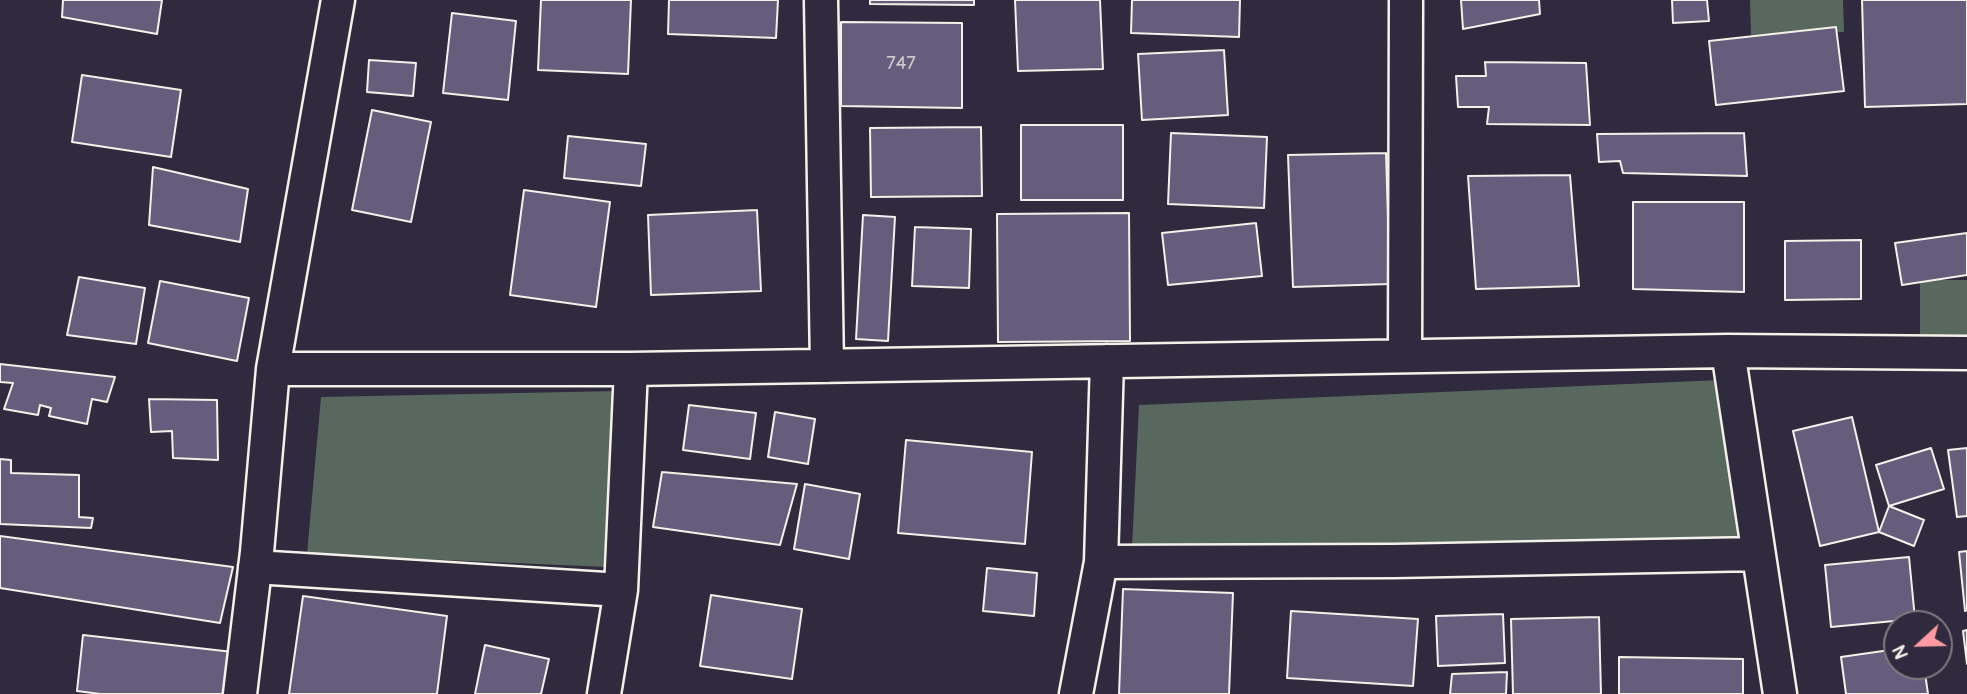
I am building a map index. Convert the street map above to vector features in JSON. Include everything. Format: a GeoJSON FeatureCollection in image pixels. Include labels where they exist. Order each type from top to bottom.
{"type":"FeatureCollection","features":[{"type":"Feature","properties":{"kind":"street"},"geometry":{"type":"LineString","coordinates":[[240,694],[274,369],[338,0]]}},
{"type":"Feature","properties":{"kind":"street"},"geometry":{"type":"LineString","coordinates":[[821,0],[827,366]]}},
{"type":"Feature","properties":{"kind":"street"},"geometry":{"type":"LineString","coordinates":[[1405,356],[1406,0]]}},
{"type":"Feature","properties":{"kind":"street"},"geometry":{"type":"LineString","coordinates":[[274,369],[631,369],[1728,351],[1967,353]]}},
{"type":"Feature","properties":{"kind":"street"},"geometry":{"type":"LineString","coordinates":[[1728,351],[1780,694]]}},
{"type":"Feature","properties":{"kind":"street"},"geometry":{"type":"LineString","coordinates":[[1076,694],[1101,562],[1107,361]]}},
{"type":"Feature","properties":{"kind":"street"},"geometry":{"type":"LineString","coordinates":[[604,694],[621,590],[631,369]]}},
{"type":"Feature","properties":{"kind":"street"},"geometry":{"type":"LineString","coordinates":[[1101,562],[1394,561],[1758,554]]}},
{"type":"Feature","properties":{"kind":"street"},"geometry":{"type":"LineString","coordinates":[[255,567],[621,590]]}},
{"type":"Feature","properties":{"kind":"green space"},"geometry":{"type":"Polygon","coordinates":[[[1750,0],[1843,0],[1844,32],[1751,35],[1750,0]]]}},
{"type":"Feature","properties":{"kind":"green space"},"geometry":{"type":"Polygon","coordinates":[[[1920,280],[1967,280],[1967,335],[1920,335],[1920,280]]]}},
{"type":"Feature","properties":{"kind":"green space"},"geometry":{"type":"Polygon","coordinates":[[[1721,380],[1746,544],[1132,548],[1139,405],[1721,380]]]}},
{"type":"Feature","properties":{"kind":"green space"},"geometry":{"type":"Polygon","coordinates":[[[617,391],[607,567],[307,554],[321,397],[617,391]]]}},
{"type":"Feature","properties":{"kind":"building"},"geometry":{"type":"Polygon","coordinates":[[[63,0],[162,0],[157,34],[62,17],[63,0]]]}},
{"type":"Feature","properties":{"kind":"building"},"geometry":{"type":"Polygon","coordinates":[[[541,0],[631,0],[628,74],[538,70],[541,0]]]}},
{"type":"Feature","properties":{"kind":"building"},"geometry":{"type":"Polygon","coordinates":[[[669,0],[778,0],[776,38],[668,34],[669,0]]]}},
{"type":"Feature","properties":{"kind":"building"},"geometry":{"type":"Polygon","coordinates":[[[870,0],[974,0],[974,5],[870,4],[870,0]]]}},
{"type":"Feature","properties":{"kind":"building"},"geometry":{"type":"Polygon","coordinates":[[[1015,0],[1100,0],[1103,69],[1018,71],[1015,0]]]}},
{"type":"Feature","properties":{"kind":"building"},"geometry":{"type":"Polygon","coordinates":[[[1132,0],[1240,0],[1239,37],[1131,33],[1132,0]]]}},
{"type":"Feature","properties":{"kind":"building"},"geometry":{"type":"Polygon","coordinates":[[[1461,0],[1539,0],[1540,14],[1463,29],[1461,0]]]}},
{"type":"Feature","properties":{"kind":"building"},"geometry":{"type":"Polygon","coordinates":[[[1672,0],[1707,0],[1709,21],[1673,23],[1672,0]]]}},
{"type":"Feature","properties":{"kind":"building"},"geometry":{"type":"Polygon","coordinates":[[[1862,0],[1967,0],[1967,104],[1865,107],[1862,0]]]}},
{"type":"Feature","properties":{"kind":"building"},"geometry":{"type":"Polygon","coordinates":[[[452,13],[516,21],[508,100],[443,93],[452,13]]]}},
{"type":"Feature","properties":{"kind":"building"},"geometry":{"type":"Polygon","coordinates":[[[841,22],[962,23],[962,108],[841,106],[841,22]]]}},
{"type":"Feature","properties":{"kind":"building"},"geometry":{"type":"Polygon","coordinates":[[[1836,27],[1844,91],[1716,105],[1709,41],[1836,27]]]}},
{"type":"Feature","properties":{"kind":"building"},"geometry":{"type":"Polygon","coordinates":[[[1224,50],[1228,115],[1142,120],[1138,54],[1224,50]]]}},
{"type":"Feature","properties":{"kind":"building"},"geometry":{"type":"Polygon","coordinates":[[[369,60],[416,63],[413,96],[367,92],[369,60]]]}},
{"type":"Feature","properties":{"kind":"building"},"geometry":{"type":"Polygon","coordinates":[[[1485,62],[1586,63],[1590,125],[1487,124],[1489,107],[1458,107],[1456,76],[1486,76],[1485,62]]]}},
{"type":"Feature","properties":{"kind":"building"},"geometry":{"type":"Polygon","coordinates":[[[82,75],[181,90],[171,157],[72,142],[82,75]]]}},
{"type":"Feature","properties":{"kind":"building"},"geometry":{"type":"Polygon","coordinates":[[[372,110],[431,122],[411,222],[352,210],[372,110]]]}},
{"type":"Feature","properties":{"kind":"building"},"geometry":{"type":"Polygon","coordinates":[[[1021,125],[1123,125],[1123,200],[1021,200],[1021,125]]]}},
{"type":"Feature","properties":{"kind":"building"},"geometry":{"type":"Polygon","coordinates":[[[981,127],[982,196],[871,197],[870,128],[981,127]]]}},
{"type":"Feature","properties":{"kind":"building"},"geometry":{"type":"Polygon","coordinates":[[[1171,133],[1267,137],[1264,208],[1168,204],[1171,133]]]}},
{"type":"Feature","properties":{"kind":"building"},"geometry":{"type":"Polygon","coordinates":[[[1744,133],[1747,176],[1623,173],[1620,161],[1599,162],[1597,134],[1744,133]]]}},
{"type":"Feature","properties":{"kind":"building"},"geometry":{"type":"Polygon","coordinates":[[[568,136],[646,144],[641,186],[564,178],[568,136]]]}},
{"type":"Feature","properties":{"kind":"building"},"geometry":{"type":"Polygon","coordinates":[[[1386,153],[1390,284],[1293,287],[1288,155],[1386,153]]]}},
{"type":"Feature","properties":{"kind":"building"},"geometry":{"type":"Polygon","coordinates":[[[153,167],[248,189],[240,242],[149,225],[153,167]]]}},
{"type":"Feature","properties":{"kind":"building"},"geometry":{"type":"Polygon","coordinates":[[[1570,175],[1579,286],[1476,289],[1468,176],[1570,175]]]}},
{"type":"Feature","properties":{"kind":"building"},"geometry":{"type":"Polygon","coordinates":[[[524,190],[610,202],[596,307],[510,295],[524,190]]]}},
{"type":"Feature","properties":{"kind":"building"},"geometry":{"type":"Polygon","coordinates":[[[1633,202],[1744,202],[1744,292],[1633,289],[1633,202]]]}},
{"type":"Feature","properties":{"kind":"building"},"geometry":{"type":"Polygon","coordinates":[[[757,210],[761,291],[651,295],[648,215],[757,210]]]}},
{"type":"Feature","properties":{"kind":"building"},"geometry":{"type":"Polygon","coordinates":[[[1129,213],[1130,341],[998,342],[997,214],[1129,213]]]}},
{"type":"Feature","properties":{"kind":"building"},"geometry":{"type":"Polygon","coordinates":[[[863,215],[895,217],[888,341],[856,339],[863,215]]]}},
{"type":"Feature","properties":{"kind":"building"},"geometry":{"type":"Polygon","coordinates":[[[1256,223],[1262,276],[1168,285],[1162,233],[1256,223]]]}},
{"type":"Feature","properties":{"kind":"building"},"geometry":{"type":"Polygon","coordinates":[[[915,227],[971,229],[969,288],[912,286],[915,227]]]}},
{"type":"Feature","properties":{"kind":"building"},"geometry":{"type":"Polygon","coordinates":[[[1967,233],[1967,275],[1902,285],[1895,243],[1967,233]]]}},
{"type":"Feature","properties":{"kind":"building"},"geometry":{"type":"Polygon","coordinates":[[[1861,240],[1861,299],[1785,300],[1785,241],[1861,240]]]}},
{"type":"Feature","properties":{"kind":"building"},"geometry":{"type":"Polygon","coordinates":[[[79,277],[145,288],[136,344],[67,335],[79,277]]]}},
{"type":"Feature","properties":{"kind":"building"},"geometry":{"type":"Polygon","coordinates":[[[160,281],[249,298],[237,361],[148,343],[160,281]]]}},
{"type":"Feature","properties":{"kind":"building"},"geometry":{"type":"Polygon","coordinates":[[[0,364],[115,377],[107,402],[92,399],[87,424],[49,416],[51,408],[40,405],[38,415],[4,409],[13,383],[0,382],[0,364]]]}},
{"type":"Feature","properties":{"kind":"building"},"geometry":{"type":"Polygon","coordinates":[[[149,399],[217,400],[218,460],[173,458],[172,431],[151,432],[149,399]]]}},
{"type":"Feature","properties":{"kind":"building"},"geometry":{"type":"Polygon","coordinates":[[[689,405],[756,413],[750,459],[683,450],[689,405]]]}},
{"type":"Feature","properties":{"kind":"building"},"geometry":{"type":"Polygon","coordinates":[[[775,412],[815,419],[808,464],[768,457],[775,412]]]}},
{"type":"Feature","properties":{"kind":"building"},"geometry":{"type":"Polygon","coordinates":[[[1852,417],[1879,532],[1820,546],[1793,431],[1852,417]]]}},
{"type":"Feature","properties":{"kind":"building"},"geometry":{"type":"Polygon","coordinates":[[[906,440],[1032,452],[1025,544],[898,533],[906,440]]]}},
{"type":"Feature","properties":{"kind":"building"},"geometry":{"type":"Polygon","coordinates":[[[1931,448],[1944,489],[1889,506],[1876,465],[1931,448]]]}},
{"type":"Feature","properties":{"kind":"building"},"geometry":{"type":"Polygon","coordinates":[[[1967,448],[1967,516],[1957,517],[1948,450],[1967,448]]]}},
{"type":"Feature","properties":{"kind":"building"},"geometry":{"type":"Polygon","coordinates":[[[0,459],[11,460],[11,473],[79,475],[79,517],[93,518],[91,528],[0,524],[0,459]]]}},
{"type":"Feature","properties":{"kind":"building"},"geometry":{"type":"Polygon","coordinates":[[[662,472],[797,484],[780,545],[653,527],[662,472]]]}},
{"type":"Feature","properties":{"kind":"building"},"geometry":{"type":"Polygon","coordinates":[[[805,484],[860,494],[849,559],[794,549],[805,484]]]}},
{"type":"Feature","properties":{"kind":"building"},"geometry":{"type":"Polygon","coordinates":[[[1889,506],[1924,520],[1914,546],[1879,532],[1889,506]]]}},
{"type":"Feature","properties":{"kind":"building"},"geometry":{"type":"Polygon","coordinates":[[[0,536],[233,567],[220,623],[0,588],[0,536]]]}},
{"type":"Feature","properties":{"kind":"building"},"geometry":{"type":"Polygon","coordinates":[[[1967,551],[1967,610],[1965,611],[1959,552],[1967,551]]]}},
{"type":"Feature","properties":{"kind":"building"},"geometry":{"type":"Polygon","coordinates":[[[1909,557],[1914,610],[1883,610],[1883,622],[1831,627],[1825,565],[1909,557]]]}},
{"type":"Feature","properties":{"kind":"building"},"geometry":{"type":"Polygon","coordinates":[[[987,568],[1037,573],[1034,616],[983,611],[987,568]]]}},
{"type":"Feature","properties":{"kind":"building"},"geometry":{"type":"Polygon","coordinates":[[[1123,589],[1233,593],[1229,694],[1119,694],[1123,589]]]}},
{"type":"Feature","properties":{"kind":"building"},"geometry":{"type":"Polygon","coordinates":[[[711,595],[802,609],[792,679],[700,666],[711,595]]]}},
{"type":"Feature","properties":{"kind":"building"},"geometry":{"type":"Polygon","coordinates":[[[303,596],[447,616],[437,694],[289,694],[303,596]]]}},
{"type":"Feature","properties":{"kind":"building"},"geometry":{"type":"Polygon","coordinates":[[[1291,611],[1418,619],[1413,686],[1287,678],[1291,611]]]}},
{"type":"Feature","properties":{"kind":"building"},"geometry":{"type":"Polygon","coordinates":[[[1503,614],[1505,663],[1438,666],[1436,616],[1503,614]]]}},
{"type":"Feature","properties":{"kind":"building"},"geometry":{"type":"Polygon","coordinates":[[[1599,617],[1601,694],[1513,694],[1511,619],[1599,617]]]}},
{"type":"Feature","properties":{"kind":"building"},"geometry":{"type":"Polygon","coordinates":[[[1967,630],[1967,664],[1963,631],[1967,630]]]}},
{"type":"Feature","properties":{"kind":"building"},"geometry":{"type":"Polygon","coordinates":[[[83,635],[233,652],[229,694],[100,694],[77,691],[83,635]]]}},
{"type":"Feature","properties":{"kind":"building"},"geometry":{"type":"Polygon","coordinates":[[[485,645],[549,659],[541,694],[475,694],[485,645]]]}},
{"type":"Feature","properties":{"kind":"building"},"geometry":{"type":"Polygon","coordinates":[[[1883,651],[1883,680],[1926,680],[1928,694],[1846,694],[1841,657],[1883,651]]]}},
{"type":"Feature","properties":{"kind":"building"},"geometry":{"type":"Polygon","coordinates":[[[1619,657],[1743,659],[1743,694],[1619,694],[1619,657]]]}},
{"type":"Feature","properties":{"kind":"building"},"geometry":{"type":"Polygon","coordinates":[[[1507,672],[1506,694],[1450,694],[1452,674],[1507,672]]]}}]}
